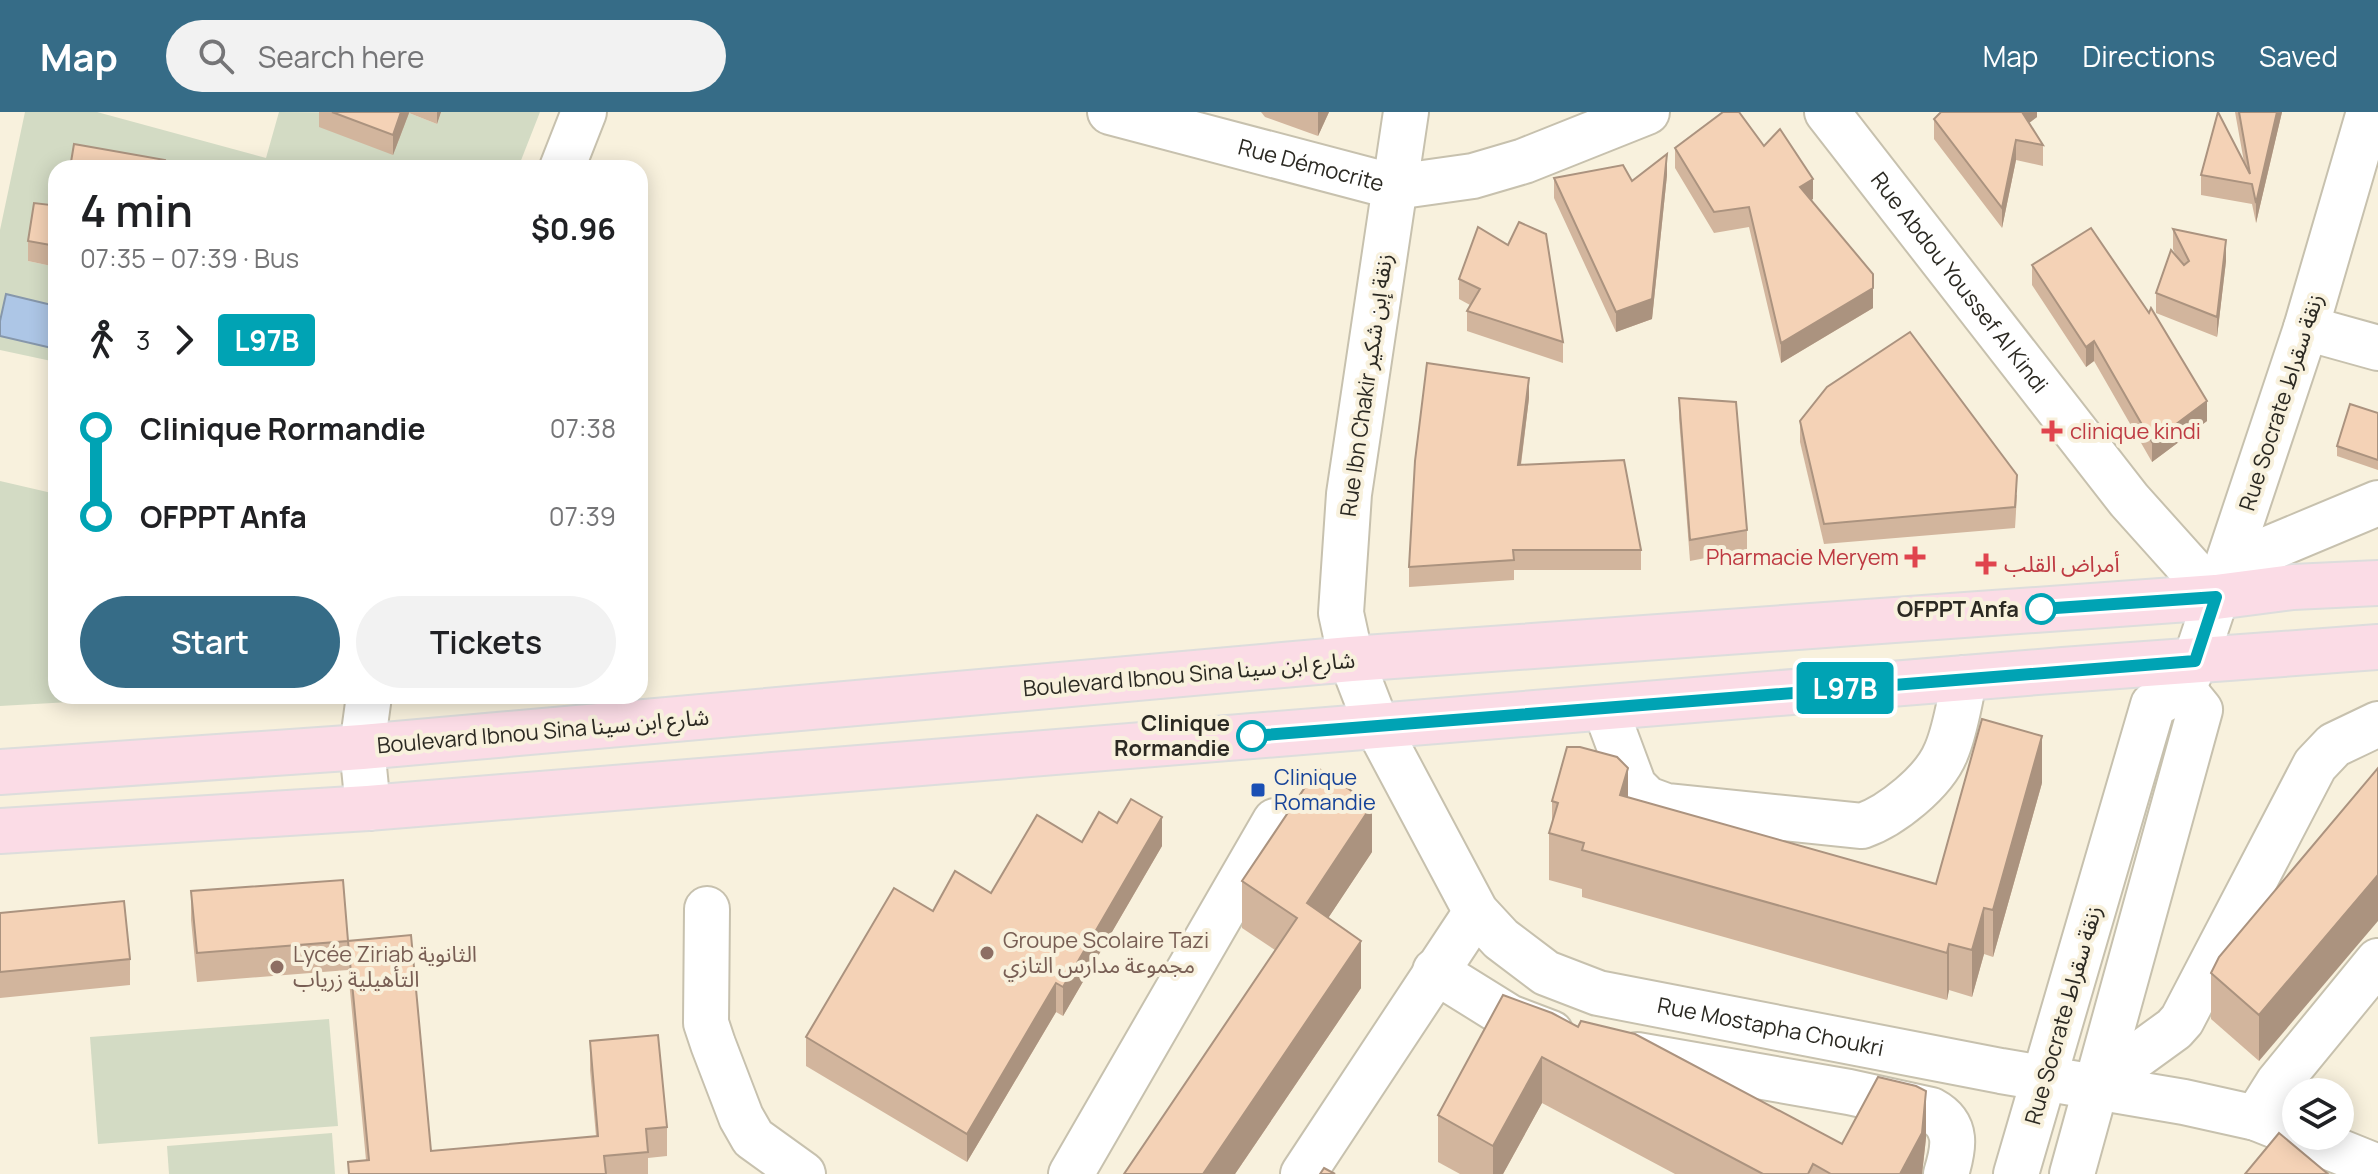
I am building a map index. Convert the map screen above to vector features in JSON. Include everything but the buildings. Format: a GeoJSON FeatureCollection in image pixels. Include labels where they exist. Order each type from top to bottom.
{"type":"FeatureCollection","features":[{"type":"Feature","properties":{"kind":"main road","name":"Boulevard Ibnou Sina شارع ابن سينا"},"geometry":{"type":"LineString","coordinates":[[0,772],[362,747],[2222,581],[2293,587],[2378,583]]}},
{"type":"Feature","properties":{"kind":"main road"},"geometry":{"type":"LineString","coordinates":[[0,831],[368,808],[1965,678],[2189,675],[2378,647]]}},
{"type":"Feature","properties":{"kind":"street"},"geometry":{"type":"LineString","coordinates":[[565,160],[584,112]]}},
{"type":"Feature","properties":{"kind":"street","name":"Rue Démocrite"},"geometry":{"type":"LineString","coordinates":[[1110,112],[1395,187],[1473,176],[1524,161],[1647,112]]}},
{"type":"Feature","properties":{"kind":"street","name":"Rue Ibn Chakir زنقة إبن شكير"},"geometry":{"type":"LineString","coordinates":[[1377,726],[1351,659],[1341,613],[1348,509],[1406,112]]}},
{"type":"Feature","properties":{"kind":"street","name":"Rue Abdou Youssef Al Kindi"},"geometry":{"type":"LineString","coordinates":[[1827,112],[2129,500],[2222,581]]}},
{"type":"Feature","properties":{"kind":"street","name":"Rue Socrate زنقة سقراط"},"geometry":{"type":"LineString","coordinates":[[2016,1174],[2153,705],[2189,675],[2306,328],[2369,112]]}},
{"type":"Feature","properties":{"kind":"street"},"geometry":{"type":"LineString","coordinates":[[2306,328],[2378,348]]}},
{"type":"Feature","properties":{"kind":"street"},"geometry":{"type":"LineString","coordinates":[[2222,581],[2378,503]]}},
{"type":"Feature","properties":{"kind":"street"},"geometry":{"type":"LineString","coordinates":[[2072,1174],[2200,710],[2189,675]]}},
{"type":"Feature","properties":{"kind":"street"},"geometry":{"type":"LineString","coordinates":[[1605,708],[1634,786],[1647,799],[1666,806],[1862,826],[1881,820],[1900,805],[1926,781],[1946,754],[1965,678]]}},
{"type":"Feature","properties":{"kind":"street"},"geometry":{"type":"LineString","coordinates":[[368,704],[362,747],[368,808]]}},
{"type":"Feature","properties":{"kind":"street"},"geometry":{"type":"LineString","coordinates":[[2094,1087],[2182,1020],[2315,765],[2334,745],[2378,724]]}},
{"type":"Feature","properties":{"kind":"street","name":"Rue Mostapha Choukri"},"geometry":{"type":"LineString","coordinates":[[1377,726],[1476,912],[1501,939],[1546,973],[1598,993],[2044,1079],[2184,1102],[2256,1118],[2282,1129]]}},
{"type":"Feature","properties":{"kind":"street"},"geometry":{"type":"LineString","coordinates":[[1071,1174],[1275,821]]}},
{"type":"Feature","properties":{"kind":"street"},"geometry":{"type":"LineString","coordinates":[[707,909],[706,1023],[713,1044],[741,1117],[753,1138],[803,1174]]}},
{"type":"Feature","properties":{"kind":"street"},"geometry":{"type":"LineString","coordinates":[[1309,1172],[1435,971],[1476,912]]}},
{"type":"Feature","properties":{"kind":"street"},"geometry":{"type":"LineString","coordinates":[[2256,1118],[2278,1083],[2378,961]]}},
{"type":"Feature","properties":{"kind":"street"},"geometry":{"type":"LineString","coordinates":[[1435,971],[1509,1017],[1563,1037],[1623,1053],[1849,1092],[1931,1110],[1940,1115],[1951,1132],[1954,1146],[1946,1174]]}},
{"type":"Feature","properties":{"kind":"street","name":"Rue Mostapha Choukri"},"geometry":{"type":"LineString","coordinates":[[2336,1150],[2378,1167]]}},
{"type":"Feature","properties":{"kind":"green space"},"geometry":{"type":"Polygon","coordinates":[[[25,112],[97,112],[266,158],[279,112],[409,113],[437,124],[441,112],[540,112],[521,160],[48,160],[48,210],[28,261],[48,265],[48,304],[7,294],[0,320],[0,230],[25,112]]]}},
{"type":"Feature","properties":{"kind":"green space"},"geometry":{"type":"Polygon","coordinates":[[[0,336],[48,347],[48,360],[0,350],[0,336]]]}},
{"type":"Feature","properties":{"kind":"green space"},"geometry":{"type":"Polygon","coordinates":[[[0,481],[48,492],[48,703],[0,706],[0,481]]]}},
{"type":"Feature","properties":{"kind":"green space"},"geometry":{"type":"Polygon","coordinates":[[[329,1019],[338,1126],[98,1144],[90,1037],[329,1019]]]}},
{"type":"Feature","properties":{"kind":"green space"},"geometry":{"type":"Polygon","coordinates":[[[332,1133],[335,1174],[169,1174],[167,1146],[332,1133]]]}},
{"type":"Feature","properties":{"kind":"water"},"geometry":{"type":"Polygon","coordinates":[[[6,294],[48,304],[48,347],[0,336],[6,294]]]}},
{"type":"Feature","properties":{"kind":"bus line","name":"L97B"},"geometry":{"type":"LineString","coordinates":[[1252,736],[2195,661],[2216,597],[2041,609]]}},
{"type":"Feature","properties":{"kind":"place","name":"clinique kindi"},"geometry":{"type":"Point","coordinates":[2052,431]}},
{"type":"Feature","properties":{"kind":"place","name":"Pharmacie Meryem"},"geometry":{"type":"Point","coordinates":[1915,557]}},
{"type":"Feature","properties":{"kind":"place","name":"أمراض القلب"},"geometry":{"type":"Point","coordinates":[1986,564]}},
{"type":"Feature","properties":{"kind":"place","name":"OFPPT Anfa"},"geometry":{"type":"Point","coordinates":[2041,609]}},
{"type":"Feature","properties":{"kind":"place","name":"Clinique Rormandie"},"geometry":{"type":"Point","coordinates":[1252,736]}},
{"type":"Feature","properties":{"kind":"place","name":"Clinique Romandie"},"geometry":{"type":"Point","coordinates":[1258,790]}},
{"type":"Feature","properties":{"kind":"place","name":"Groupe Scolaire Tazi مجموعة مدارس التازي"},"geometry":{"type":"Point","coordinates":[987,953]}},
{"type":"Feature","properties":{"kind":"place","name":"Lycée Ziriab الثانوية التأهيلية زرياب"},"geometry":{"type":"Point","coordinates":[277,967]}}]}
